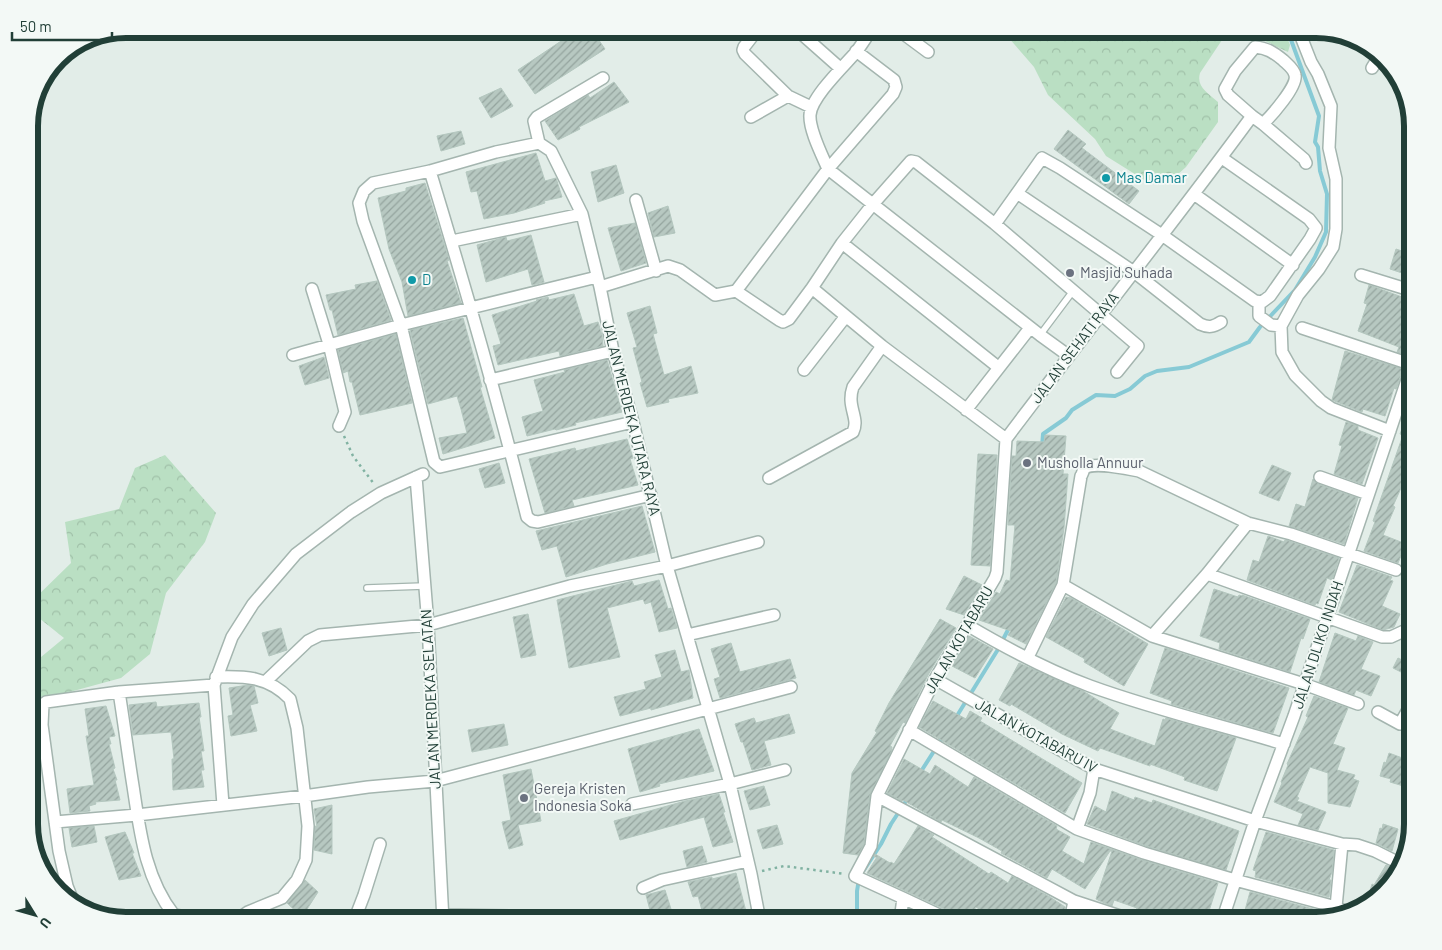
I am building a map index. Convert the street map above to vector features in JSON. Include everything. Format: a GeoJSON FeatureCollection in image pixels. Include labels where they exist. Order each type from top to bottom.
{"type":"FeatureCollection","features":[{"type":"Feature","properties":{"kind":"street"},"geometry":{"type":"LineString","coordinates":[[750,38],[743,50],[788,96],[811,107]]}},
{"type":"Feature","properties":{"kind":"street"},"geometry":{"type":"LineString","coordinates":[[806,38],[840,68]]}},
{"type":"Feature","properties":{"kind":"street"},"geometry":{"type":"LineString","coordinates":[[865,38],[811,107],[809,117],[828,170],[1068,356]]}},
{"type":"Feature","properties":{"kind":"street"},"geometry":{"type":"LineString","coordinates":[[909,38],[928,52]]}},
{"type":"Feature","properties":{"kind":"street"},"geometry":{"type":"LineString","coordinates":[[1276,326],[1319,269],[1332,247],[1336,229],[1336,179],[1328,148],[1331,106],[1302,38]]}},
{"type":"Feature","properties":{"kind":"street"},"geometry":{"type":"LineString","coordinates":[[1263,124],[1295,83],[1295,74],[1272,51],[1255,47],[1235,71],[1225,89],[1252,116],[1304,159],[1306,163]]}},
{"type":"Feature","properties":{"kind":"street"},"geometry":{"type":"LineString","coordinates":[[293,355],[401,325],[656,271],[668,266],[676,268],[716,295],[736,291],[828,170],[893,94],[896,87],[894,80],[856,51]]}},
{"type":"Feature","properties":{"kind":"street"},"geometry":{"type":"LineString","coordinates":[[1372,68],[1376,61]]}},
{"type":"Feature","properties":{"kind":"street"},"geometry":{"type":"LineString","coordinates":[[427,473],[434,462],[401,325],[359,206],[364,191],[373,183],[430,171],[496,152],[539,143],[534,127],[534,121],[537,117],[603,78]]}},
{"type":"Feature","properties":{"kind":"street"},"geometry":{"type":"LineString","coordinates":[[751,117],[788,96]]}},
{"type":"Feature","properties":{"kind":"street","name":"JALAN SEHATI RAYA"},"geometry":{"type":"LineString","coordinates":[[1006,439],[1222,158],[1252,116]]}},
{"type":"Feature","properties":{"kind":"street","name":"JALAN MERDEKA UTARA RAYA"},"geometry":{"type":"LineString","coordinates":[[539,143],[551,151],[582,214],[613,351],[633,422],[667,566],[730,784],[758,912]]}},
{"type":"Feature","properties":{"kind":"street"},"geometry":{"type":"LineString","coordinates":[[995,224],[1042,158],[1162,235],[1240,291],[1259,302],[1270,296],[1293,265],[1316,230],[1315,224],[1222,158]]}},
{"type":"Feature","properties":{"kind":"street"},"geometry":{"type":"LineString","coordinates":[[736,291],[783,322],[788,319],[873,204],[909,162],[914,161],[995,224],[1138,346],[1118,372]]}},
{"type":"Feature","properties":{"kind":"street"},"geometry":{"type":"LineString","coordinates":[[430,171],[452,241],[511,451],[527,517],[532,521],[538,522],[651,495]]}},
{"type":"Feature","properties":{"kind":"street"},"geometry":{"type":"LineString","coordinates":[[1017,193],[1134,272],[1200,324],[1208,327],[1221,322]]}},
{"type":"Feature","properties":{"kind":"street"},"geometry":{"type":"LineString","coordinates":[[1194,194],[1293,265]]}},
{"type":"Feature","properties":{"kind":"street"},"geometry":{"type":"LineString","coordinates":[[636,200],[656,271]]}},
{"type":"Feature","properties":{"kind":"street"},"geometry":{"type":"LineString","coordinates":[[452,241],[582,214]]}},
{"type":"Feature","properties":{"kind":"street"},"geometry":{"type":"LineString","coordinates":[[842,244],[998,367]]}},
{"type":"Feature","properties":{"kind":"street"},"geometry":{"type":"LineString","coordinates":[[1361,275],[1404,288]]}},
{"type":"Feature","properties":{"kind":"street"},"geometry":{"type":"LineString","coordinates":[[812,288],[882,346],[1006,439]]}},
{"type":"Feature","properties":{"kind":"street"},"geometry":{"type":"LineString","coordinates":[[312,289],[329,344],[346,412],[339,426]]}},
{"type":"Feature","properties":{"kind":"street"},"geometry":{"type":"LineString","coordinates":[[1259,302],[1258,316],[1276,326],[1282,352],[1295,375],[1318,399],[1331,408],[1390,431]]}},
{"type":"Feature","properties":{"kind":"street"},"geometry":{"type":"LineString","coordinates":[[804,370],[846,316]]}},
{"type":"Feature","properties":{"kind":"street"},"geometry":{"type":"LineString","coordinates":[[966,410],[1030,328]]}},
{"type":"Feature","properties":{"kind":"street"},"geometry":{"type":"LineString","coordinates":[[1302,328],[1404,368]]}},
{"type":"Feature","properties":{"kind":"street"},"geometry":{"type":"LineString","coordinates":[[769,478],[853,432],[856,422],[850,405],[850,399],[853,387],[882,346]]}},
{"type":"Feature","properties":{"kind":"street"},"geometry":{"type":"LineString","coordinates":[[490,380],[613,351]]}},
{"type":"Feature","properties":{"kind":"street","name":"JALAN DLIKO INDAH"},"geometry":{"type":"LineString","coordinates":[[1225,912],[1404,393]]}},
{"type":"Feature","properties":{"kind":"street"},"geometry":{"type":"LineString","coordinates":[[224,805],[215,681],[232,637],[242,620],[296,554],[351,512],[381,493],[427,473],[633,422]]}},
{"type":"Feature","properties":{"kind":"street","name":"JALAN KOTABARU"},"geometry":{"type":"LineString","coordinates":[[859,877],[870,846],[878,796],[935,679],[996,578],[1006,439]]}},
{"type":"Feature","properties":{"kind":"street"},"geometry":{"type":"LineString","coordinates":[[1028,657],[1063,585],[1081,476],[1083,470],[1088,467],[1102,466],[1133,470],[1155,478],[1248,523],[1291,534],[1396,570]]}},
{"type":"Feature","properties":{"kind":"street","name":"JALAN MERDEKA SELATAN"},"geometry":{"type":"LineString","coordinates":[[427,473],[424,586],[428,625],[443,912]]}},
{"type":"Feature","properties":{"kind":"street"},"geometry":{"type":"LineString","coordinates":[[1320,476],[1368,494]]}},
{"type":"Feature","properties":{"kind":"street"},"geometry":{"type":"LineString","coordinates":[[1152,636],[1207,574],[1248,523]]}},
{"type":"Feature","properties":{"kind":"street"},"geometry":{"type":"LineString","coordinates":[[266,682],[308,641],[320,635],[428,625],[570,586],[667,566],[758,542]]}},
{"type":"Feature","properties":{"kind":"street"},"geometry":{"type":"LineString","coordinates":[[1207,574],[1386,638],[1404,631]]}},
{"type":"Feature","properties":{"kind":"street"},"geometry":{"type":"LineString","coordinates":[[1063,585],[1152,636],[1304,684],[1358,704]]}},
{"type":"Feature","properties":{"kind":"street"},"geometry":{"type":"LineString","coordinates":[[688,635],[774,615]]}},
{"type":"Feature","properties":{"kind":"street"},"geometry":{"type":"LineString","coordinates":[[967,625],[999,644],[1064,675],[1118,696],[1284,744]]}},
{"type":"Feature","properties":{"kind":"street"},"geometry":{"type":"LineString","coordinates":[[70,893],[59,851],[42,725],[43,704],[46,702],[246,676],[266,682],[288,696],[292,702],[297,728],[308,826],[306,860],[300,875],[282,898],[248,912]]}},
{"type":"Feature","properties":{"kind":"street","name":"JALAN KOTABARU IV"},"geometry":{"type":"LineString","coordinates":[[935,679],[1094,769],[1255,821],[1375,851],[1396,862]]}},
{"type":"Feature","properties":{"kind":"street"},"geometry":{"type":"LineString","coordinates":[[55,822],[137,815],[368,787],[435,781],[791,687]]}},
{"type":"Feature","properties":{"kind":"street"},"geometry":{"type":"LineString","coordinates":[[119,692],[145,859],[164,903],[172,912]]}},
{"type":"Feature","properties":{"kind":"street"},"geometry":{"type":"LineString","coordinates":[[1378,712],[1400,724],[1404,717]]}},
{"type":"Feature","properties":{"kind":"street"},"geometry":{"type":"LineString","coordinates":[[909,730],[1077,829],[1144,853],[1341,909]]}},
{"type":"Feature","properties":{"kind":"street"},"geometry":{"type":"LineString","coordinates":[[1077,829],[1090,793],[1094,769]]}},
{"type":"Feature","properties":{"kind":"street"},"geometry":{"type":"LineString","coordinates":[[632,804],[730,784],[786,770]]}},
{"type":"Feature","properties":{"kind":"street"},"geometry":{"type":"LineString","coordinates":[[878,796],[1074,901],[1108,912]]}},
{"type":"Feature","properties":{"kind":"street"},"geometry":{"type":"LineString","coordinates":[[357,912],[380,844]]}},
{"type":"Feature","properties":{"kind":"street"},"geometry":{"type":"LineString","coordinates":[[1336,907],[1342,844]]}},
{"type":"Feature","properties":{"kind":"street"},"geometry":{"type":"LineString","coordinates":[[643,888],[662,880],[748,861]]}},
{"type":"Feature","properties":{"kind":"street"},"geometry":{"type":"LineString","coordinates":[[859,877],[933,912]]}},
{"type":"Feature","properties":{"kind":"street"},"geometry":{"type":"LineString","coordinates":[[901,912],[903,898]]}},
{"type":"Feature","properties":{"kind":"street"},"geometry":{"type":"LineString","coordinates":[[1072,912],[1074,901]]}},
{"type":"Feature","properties":{"kind":"lane"},"geometry":{"type":"LineString","coordinates":[[1040,335],[1073,292]]}},
{"type":"Feature","properties":{"kind":"lane"},"geometry":{"type":"LineString","coordinates":[[367,588],[424,586]]}},
{"type":"Feature","properties":{"kind":"path"},"geometry":{"type":"LineString","coordinates":[[339,426],[353,456],[381,493]]}},
{"type":"Feature","properties":{"kind":"path"},"geometry":{"type":"LineString","coordinates":[[751,874],[772,867],[784,866],[859,877]]}},
{"type":"Feature","properties":{"kind":"green space"},"geometry":{"type":"Polygon","coordinates":[[[1009,38],[1223,38],[1200,73],[1199,78],[1201,86],[1218,102],[1218,122],[1186,167],[1176,176],[1158,185],[1146,181],[1106,156],[1095,139],[1048,95],[1034,67],[1009,38]]]}},
{"type":"Feature","properties":{"kind":"green space"},"geometry":{"type":"Polygon","coordinates":[[[1259,38],[1287,38],[1290,45],[1288,52],[1259,38]]]}},
{"type":"Feature","properties":{"kind":"green space"},"geometry":{"type":"Polygon","coordinates":[[[165,455],[216,513],[205,542],[166,593],[150,654],[121,678],[66,693],[38,697],[38,660],[64,638],[38,617],[38,595],[71,563],[65,522],[119,509],[135,468],[165,455]]]}},
{"type":"Feature","properties":{"kind":"building"},"geometry":{"type":"Polygon","coordinates":[[[566,38],[597,38],[605,49],[535,94],[518,70],[566,38]]]}},
{"type":"Feature","properties":{"kind":"building"},"geometry":{"type":"Polygon","coordinates":[[[614,82],[629,102],[579,127],[580,129],[558,140],[545,121],[588,95],[590,98],[614,82]]]}},
{"type":"Feature","properties":{"kind":"building"},"geometry":{"type":"Polygon","coordinates":[[[501,88],[513,106],[491,118],[479,98],[501,88]]]}},
{"type":"Feature","properties":{"kind":"building"},"geometry":{"type":"Polygon","coordinates":[[[1068,130],[1086,144],[1082,148],[1139,191],[1129,204],[1054,149],[1068,130]]]}},
{"type":"Feature","properties":{"kind":"building"},"geometry":{"type":"Polygon","coordinates":[[[461,131],[465,144],[441,151],[437,136],[461,131]]]}},
{"type":"Feature","properties":{"kind":"building"},"geometry":{"type":"Polygon","coordinates":[[[536,153],[545,181],[556,178],[562,197],[544,201],[545,203],[514,213],[484,219],[477,191],[471,192],[466,172],[536,153]]]}},
{"type":"Feature","properties":{"kind":"building"},"geometry":{"type":"Polygon","coordinates":[[[616,165],[624,193],[598,202],[591,172],[616,165]]]}},
{"type":"Feature","properties":{"kind":"building"},"geometry":{"type":"Polygon","coordinates":[[[425,183],[461,303],[408,316],[402,282],[389,249],[378,198],[406,191],[406,188],[425,183]]]}},
{"type":"Feature","properties":{"kind":"building"},"geometry":{"type":"Polygon","coordinates":[[[668,206],[675,233],[654,237],[648,213],[668,206]]]}},
{"type":"Feature","properties":{"kind":"building"},"geometry":{"type":"Polygon","coordinates":[[[635,223],[646,263],[621,271],[608,228],[635,223]]]}},
{"type":"Feature","properties":{"kind":"building"},"geometry":{"type":"Polygon","coordinates":[[[531,235],[544,282],[532,285],[528,269],[486,282],[477,245],[506,237],[507,241],[531,235]]]}},
{"type":"Feature","properties":{"kind":"building"},"geometry":{"type":"Polygon","coordinates":[[[1396,249],[1404,252],[1402,273],[1390,269],[1396,249]]]}},
{"type":"Feature","properties":{"kind":"building"},"geometry":{"type":"Polygon","coordinates":[[[377,281],[391,320],[338,335],[326,295],[356,289],[355,285],[377,281]]]}},
{"type":"Feature","properties":{"kind":"building"},"geometry":{"type":"Polygon","coordinates":[[[1369,285],[1404,298],[1404,354],[1397,352],[1399,347],[1358,331],[1367,304],[1364,303],[1369,285]]]}},
{"type":"Feature","properties":{"kind":"building"},"geometry":{"type":"Polygon","coordinates":[[[574,294],[584,326],[598,322],[603,346],[560,356],[559,351],[498,365],[493,346],[501,344],[492,315],[536,300],[548,297],[549,300],[574,294]]]}},
{"type":"Feature","properties":{"kind":"building"},"geometry":{"type":"Polygon","coordinates":[[[650,306],[657,333],[653,334],[664,375],[691,366],[698,393],[668,399],[669,402],[647,407],[633,348],[637,347],[627,313],[650,306]]]}},
{"type":"Feature","properties":{"kind":"building"},"geometry":{"type":"Polygon","coordinates":[[[463,318],[495,438],[443,454],[439,438],[467,433],[461,409],[457,396],[428,404],[410,330],[463,318]]]}},
{"type":"Feature","properties":{"kind":"building"},"geometry":{"type":"Polygon","coordinates":[[[396,334],[412,403],[360,415],[352,382],[350,382],[348,371],[343,373],[338,350],[396,334]]]}},
{"type":"Feature","properties":{"kind":"building"},"geometry":{"type":"Polygon","coordinates":[[[1345,351],[1403,369],[1396,389],[1394,388],[1385,416],[1363,409],[1362,412],[1332,400],[1345,351]]]}},
{"type":"Feature","properties":{"kind":"building"},"geometry":{"type":"Polygon","coordinates":[[[324,357],[329,378],[305,385],[299,366],[324,357]]]}},
{"type":"Feature","properties":{"kind":"building"},"geometry":{"type":"Polygon","coordinates":[[[607,360],[622,412],[527,436],[522,417],[543,411],[534,380],[565,372],[564,370],[607,360]]]}},
{"type":"Feature","properties":{"kind":"building"},"geometry":{"type":"Polygon","coordinates":[[[1346,422],[1358,426],[1358,430],[1378,438],[1362,484],[1334,474],[1342,446],[1339,445],[1346,422]]]}},
{"type":"Feature","properties":{"kind":"building"},"geometry":{"type":"Polygon","coordinates":[[[1404,423],[1404,474],[1402,478],[1404,481],[1383,535],[1404,543],[1404,549],[1398,563],[1364,551],[1403,435],[1400,434],[1404,423]]]}},
{"type":"Feature","properties":{"kind":"building"},"geometry":{"type":"Polygon","coordinates":[[[1045,435],[1066,436],[1063,474],[1068,474],[1064,528],[1056,583],[1026,644],[1008,635],[1011,631],[979,620],[996,592],[1000,594],[1006,580],[1010,581],[1015,525],[1008,525],[1012,456],[1016,456],[1017,441],[1044,442],[1045,435]]]}},
{"type":"Feature","properties":{"kind":"building"},"geometry":{"type":"Polygon","coordinates":[[[627,439],[633,458],[630,459],[638,485],[572,500],[574,506],[545,513],[529,459],[575,448],[576,451],[627,439]]]}},
{"type":"Feature","properties":{"kind":"building"},"geometry":{"type":"Polygon","coordinates":[[[978,454],[997,455],[990,566],[971,565],[978,454]]]}},
{"type":"Feature","properties":{"kind":"building"},"geometry":{"type":"Polygon","coordinates":[[[499,463],[505,483],[485,488],[479,469],[499,463]]]}},
{"type":"Feature","properties":{"kind":"building"},"geometry":{"type":"Polygon","coordinates":[[[1272,465],[1291,473],[1279,501],[1259,493],[1272,465]]]}},
{"type":"Feature","properties":{"kind":"building"},"geometry":{"type":"Polygon","coordinates":[[[1313,479],[1318,484],[1358,498],[1344,544],[1289,526],[1296,504],[1305,507],[1313,479]]]}},
{"type":"Feature","properties":{"kind":"building"},"geometry":{"type":"Polygon","coordinates":[[[642,506],[655,552],[566,577],[557,546],[542,550],[536,531],[642,506]]]}},
{"type":"Feature","properties":{"kind":"building"},"geometry":{"type":"Polygon","coordinates":[[[1268,536],[1339,558],[1332,580],[1327,578],[1318,604],[1316,603],[1315,605],[1247,580],[1253,560],[1259,562],[1268,536]]]}},
{"type":"Feature","properties":{"kind":"building"},"geometry":{"type":"Polygon","coordinates":[[[1357,565],[1392,577],[1390,580],[1393,581],[1382,606],[1400,614],[1394,627],[1383,630],[1339,612],[1357,565]]]}},
{"type":"Feature","properties":{"kind":"building"},"geometry":{"type":"Polygon","coordinates":[[[964,576],[982,585],[964,615],[946,609],[964,576]]]}},
{"type":"Feature","properties":{"kind":"building"},"geometry":{"type":"Polygon","coordinates":[[[659,580],[668,609],[671,608],[677,628],[659,632],[651,602],[645,604],[643,599],[607,608],[620,657],[569,668],[557,600],[632,581],[634,586],[659,580]]]}},
{"type":"Feature","properties":{"kind":"building"},"geometry":{"type":"Polygon","coordinates":[[[1214,589],[1238,597],[1242,595],[1310,619],[1303,639],[1301,638],[1290,672],[1219,649],[1220,643],[1200,636],[1214,589]]]}},
{"type":"Feature","properties":{"kind":"building"},"geometry":{"type":"Polygon","coordinates":[[[1066,597],[1071,598],[1148,644],[1124,686],[1084,662],[1085,659],[1046,637],[1066,597]]]}},
{"type":"Feature","properties":{"kind":"building"},"geometry":{"type":"Polygon","coordinates":[[[528,614],[536,655],[521,658],[513,617],[528,614]]]}},
{"type":"Feature","properties":{"kind":"building"},"geometry":{"type":"Polygon","coordinates":[[[940,619],[956,628],[928,675],[905,723],[903,722],[890,746],[892,747],[891,752],[870,795],[864,844],[858,855],[843,853],[852,773],[877,732],[875,731],[889,703],[940,619]]]}},
{"type":"Feature","properties":{"kind":"building"},"geometry":{"type":"Polygon","coordinates":[[[281,628],[287,650],[269,656],[262,633],[281,628]]]}},
{"type":"Feature","properties":{"kind":"building"},"geometry":{"type":"Polygon","coordinates":[[[1335,633],[1356,641],[1358,636],[1373,642],[1361,669],[1380,676],[1371,696],[1356,690],[1354,695],[1319,682],[1335,633]]]}},
{"type":"Feature","properties":{"kind":"building"},"geometry":{"type":"Polygon","coordinates":[[[969,636],[993,649],[975,678],[952,666],[969,636]]]}},
{"type":"Feature","properties":{"kind":"building"},"geometry":{"type":"Polygon","coordinates":[[[731,643],[740,672],[790,659],[796,678],[720,698],[714,679],[720,677],[711,649],[731,643]]]}},
{"type":"Feature","properties":{"kind":"building"},"geometry":{"type":"Polygon","coordinates":[[[1165,648],[1289,688],[1273,733],[1171,704],[1172,701],[1150,693],[1165,648]]]}},
{"type":"Feature","properties":{"kind":"building"},"geometry":{"type":"Polygon","coordinates":[[[675,650],[681,672],[689,670],[693,698],[651,710],[651,708],[620,716],[614,697],[646,689],[644,682],[662,677],[655,655],[675,650]]]}},
{"type":"Feature","properties":{"kind":"building"},"geometry":{"type":"Polygon","coordinates":[[[1404,656],[1404,674],[1393,668],[1398,658],[1402,660],[1404,656]]]}},
{"type":"Feature","properties":{"kind":"building"},"geometry":{"type":"Polygon","coordinates":[[[1019,663],[1083,691],[1119,713],[1110,729],[1155,746],[1163,719],[1165,720],[1166,718],[1236,738],[1217,791],[1184,780],[1185,777],[1150,764],[1150,766],[1100,748],[1098,751],[1062,734],[1011,704],[1010,706],[999,700],[1019,663]]]}},
{"type":"Feature","properties":{"kind":"building"},"geometry":{"type":"Polygon","coordinates":[[[254,686],[258,703],[250,705],[257,731],[231,736],[228,716],[233,715],[229,688],[254,686]]]}},
{"type":"Feature","properties":{"kind":"building"},"geometry":{"type":"Polygon","coordinates":[[[1314,696],[1348,708],[1333,744],[1345,748],[1337,770],[1355,775],[1353,779],[1359,781],[1350,807],[1328,803],[1328,773],[1310,767],[1297,801],[1326,812],[1318,830],[1298,825],[1303,814],[1274,802],[1287,764],[1308,717],[1306,716],[1314,696]]]}},
{"type":"Feature","properties":{"kind":"building"},"geometry":{"type":"Polygon","coordinates":[[[933,701],[966,719],[970,711],[982,718],[980,721],[1082,783],[1065,813],[919,727],[933,701]]]}},
{"type":"Feature","properties":{"kind":"building"},"geometry":{"type":"Polygon","coordinates":[[[156,702],[157,707],[199,703],[204,751],[201,751],[204,770],[201,770],[204,787],[173,790],[172,759],[174,759],[171,732],[133,735],[129,705],[156,702]]]}},
{"type":"Feature","properties":{"kind":"building"},"geometry":{"type":"Polygon","coordinates":[[[106,706],[115,736],[109,737],[111,744],[109,744],[120,800],[95,802],[96,804],[89,806],[90,811],[70,813],[67,789],[94,785],[86,736],[89,736],[85,709],[106,706]]]}},
{"type":"Feature","properties":{"kind":"building"},"geometry":{"type":"Polygon","coordinates":[[[789,714],[795,733],[764,741],[771,765],[752,770],[735,724],[754,718],[756,723],[789,714]]]}},
{"type":"Feature","properties":{"kind":"building"},"geometry":{"type":"Polygon","coordinates":[[[504,724],[508,745],[472,752],[468,730],[504,724]]]}},
{"type":"Feature","properties":{"kind":"building"},"geometry":{"type":"Polygon","coordinates":[[[699,729],[714,771],[659,784],[660,786],[640,792],[628,749],[699,729]]]}},
{"type":"Feature","properties":{"kind":"building"},"geometry":{"type":"Polygon","coordinates":[[[1389,753],[1404,759],[1404,786],[1390,782],[1391,779],[1380,776],[1384,762],[1386,763],[1389,753]]]}},
{"type":"Feature","properties":{"kind":"building"},"geometry":{"type":"Polygon","coordinates":[[[904,759],[930,774],[935,765],[968,787],[974,777],[1057,826],[1056,829],[1070,837],[1062,851],[1084,864],[1091,842],[1218,883],[1209,911],[1211,912],[1135,912],[1137,908],[1114,900],[1112,906],[1096,899],[1112,851],[1110,851],[1085,889],[1052,869],[1047,878],[1001,853],[1002,851],[979,838],[942,820],[941,822],[887,793],[904,759]]]}},
{"type":"Feature","properties":{"kind":"building"},"geometry":{"type":"Polygon","coordinates":[[[531,769],[541,821],[518,825],[523,845],[509,849],[502,822],[511,820],[503,775],[531,769]]]}},
{"type":"Feature","properties":{"kind":"building"},"geometry":{"type":"Polygon","coordinates":[[[764,786],[770,805],[750,810],[744,791],[764,786]]]}},
{"type":"Feature","properties":{"kind":"building"},"geometry":{"type":"Polygon","coordinates":[[[1112,791],[1134,800],[1135,797],[1152,803],[1153,800],[1239,831],[1226,870],[1146,846],[1087,824],[1095,806],[1106,812],[1112,791]]]}},
{"type":"Feature","properties":{"kind":"building"},"geometry":{"type":"Polygon","coordinates":[[[719,794],[733,842],[713,847],[704,817],[620,840],[614,821],[685,801],[719,794]]]}},
{"type":"Feature","properties":{"kind":"building"},"geometry":{"type":"Polygon","coordinates":[[[332,805],[332,854],[314,850],[315,826],[317,827],[314,809],[332,805]]]}},
{"type":"Feature","properties":{"kind":"building"},"geometry":{"type":"Polygon","coordinates":[[[1383,824],[1398,829],[1392,851],[1376,843],[1383,824]]]}},
{"type":"Feature","properties":{"kind":"building"},"geometry":{"type":"Polygon","coordinates":[[[777,825],[783,844],[763,849],[757,830],[777,825]]]}},
{"type":"Feature","properties":{"kind":"building"},"geometry":{"type":"Polygon","coordinates":[[[94,826],[97,842],[72,847],[69,828],[94,826]]]}},
{"type":"Feature","properties":{"kind":"building"},"geometry":{"type":"Polygon","coordinates":[[[918,826],[934,835],[932,837],[989,874],[991,872],[1008,883],[1012,876],[1050,897],[1065,907],[1064,912],[984,912],[976,907],[973,912],[951,912],[867,873],[877,857],[874,857],[875,854],[894,864],[918,826]]]}},
{"type":"Feature","properties":{"kind":"building"},"geometry":{"type":"Polygon","coordinates":[[[125,832],[141,876],[119,880],[105,837],[125,832]]]}},
{"type":"Feature","properties":{"kind":"building"},"geometry":{"type":"Polygon","coordinates":[[[1266,832],[1334,850],[1332,872],[1329,880],[1331,880],[1329,897],[1255,877],[1256,871],[1253,870],[1266,832]]]}},
{"type":"Feature","properties":{"kind":"building"},"geometry":{"type":"Polygon","coordinates":[[[702,846],[707,862],[687,867],[683,851],[702,846]]]}},
{"type":"Feature","properties":{"kind":"building"},"geometry":{"type":"Polygon","coordinates":[[[1386,865],[1393,869],[1383,883],[1367,897],[1372,884],[1374,885],[1386,865]]]}},
{"type":"Feature","properties":{"kind":"building"},"geometry":{"type":"Polygon","coordinates":[[[736,873],[746,912],[702,912],[698,896],[693,897],[688,882],[712,877],[712,879],[736,873]]]}},
{"type":"Feature","properties":{"kind":"building"},"geometry":{"type":"Polygon","coordinates":[[[305,880],[318,892],[305,912],[297,912],[287,903],[305,880]]]}},
{"type":"Feature","properties":{"kind":"building"},"geometry":{"type":"Polygon","coordinates":[[[665,890],[671,909],[650,912],[646,895],[665,890]]]}},
{"type":"Feature","properties":{"kind":"building"},"geometry":{"type":"Polygon","coordinates":[[[1250,892],[1324,912],[1317,912],[1244,912],[1250,892]]]}},
{"type":"Feature","properties":{"kind":"waterway"},"geometry":{"type":"LineString","coordinates":[[1042,447],[1043,434],[1066,418],[1072,410],[1096,395],[1115,396],[1130,389],[1145,376],[1157,371],[1189,367],[1249,342],[1260,327],[1295,290],[1315,257],[1326,232],[1327,194],[1320,171],[1318,147],[1315,142],[1319,116],[1290,38]]}},
{"type":"Feature","properties":{"kind":"waterway"},"geometry":{"type":"LineString","coordinates":[[955,719],[997,651],[1010,626]]}},
{"type":"Feature","properties":{"kind":"waterway"},"geometry":{"type":"LineString","coordinates":[[920,773],[943,737]]}},
{"type":"Feature","properties":{"kind":"waterway"},"geometry":{"type":"LineString","coordinates":[[864,870],[908,798]]}},
{"type":"Feature","properties":{"kind":"waterway"},"geometry":{"type":"LineString","coordinates":[[857,912],[859,879]]}},
{"type":"Feature","properties":{"kind":"place","name":"Mas Damar"},"geometry":{"type":"Point","coordinates":[1106,178]}},
{"type":"Feature","properties":{"kind":"place","name":"Masjid Suhada"},"geometry":{"type":"Point","coordinates":[1070,273]}},
{"type":"Feature","properties":{"kind":"place","name":"D"},"geometry":{"type":"Point","coordinates":[412,280]}},
{"type":"Feature","properties":{"kind":"place","name":"Musholla Annuur"},"geometry":{"type":"Point","coordinates":[1027,463]}},
{"type":"Feature","properties":{"kind":"place","name":"Gereja Kristen Indonesia Soka"},"geometry":{"type":"Point","coordinates":[524,798]}}]}
